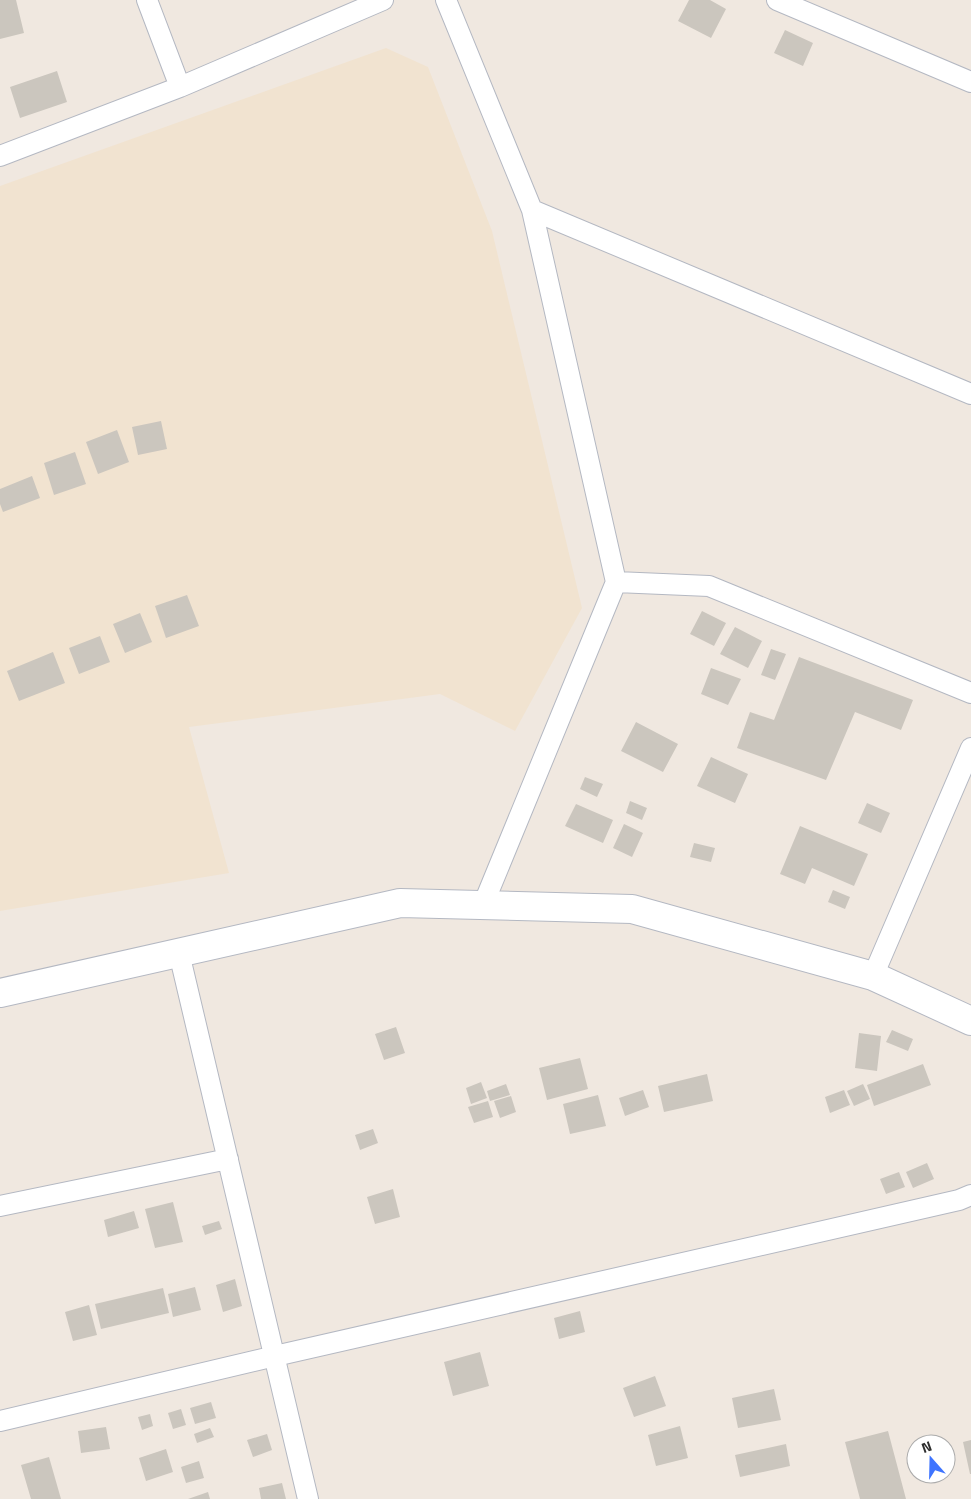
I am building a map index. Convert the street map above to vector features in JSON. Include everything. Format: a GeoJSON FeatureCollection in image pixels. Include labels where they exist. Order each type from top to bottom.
{"type":"FeatureCollection","features":[{"type":"Feature","properties":{"kind":"street"},"geometry":{"type":"LineString","coordinates":[[147,0],[180,87]]}},
{"type":"Feature","properties":{"kind":"street"},"geometry":{"type":"LineString","coordinates":[[0,156],[180,87],[383,0]]}},
{"type":"Feature","properties":{"kind":"street"},"geometry":{"type":"LineString","coordinates":[[446,0],[532,210],[616,582],[483,905]]}},
{"type":"Feature","properties":{"kind":"street"},"geometry":{"type":"LineString","coordinates":[[777,0],[971,82]]}},
{"type":"Feature","properties":{"kind":"street"},"geometry":{"type":"LineString","coordinates":[[532,210],[971,394]]}},
{"type":"Feature","properties":{"kind":"street"},"geometry":{"type":"LineString","coordinates":[[616,582],[708,586],[971,692]]}},
{"type":"Feature","properties":{"kind":"street"},"geometry":{"type":"LineString","coordinates":[[873,976],[971,748]]}},
{"type":"Feature","properties":{"kind":"street"},"geometry":{"type":"LineString","coordinates":[[0,993],[400,902],[632,909],[873,976],[971,1021]]}},
{"type":"Feature","properties":{"kind":"street"},"geometry":{"type":"LineString","coordinates":[[179,952],[308,1499]]}},
{"type":"Feature","properties":{"kind":"street"},"geometry":{"type":"LineString","coordinates":[[0,1206],[228,1159]]}},
{"type":"Feature","properties":{"kind":"street"},"geometry":{"type":"LineString","coordinates":[[0,1421],[275,1356],[959,1200],[971,1195]]}},
{"type":"Feature","properties":{"kind":"shaded area"},"geometry":{"type":"Polygon","coordinates":[[[386,48],[428,67],[492,231],[582,608],[515,731],[440,694],[189,727],[229,873],[0,911],[0,186],[386,48]]]}},
{"type":"Feature","properties":{"kind":"building"},"geometry":{"type":"Polygon","coordinates":[[[0,0],[16,0],[24,33],[0,39],[0,0]]]}},
{"type":"Feature","properties":{"kind":"building"},"geometry":{"type":"Polygon","coordinates":[[[689,0],[710,0],[726,9],[711,38],[678,21],[689,0]]]}},
{"type":"Feature","properties":{"kind":"building"},"geometry":{"type":"Polygon","coordinates":[[[785,30],[813,43],[803,66],[774,53],[785,30]]]}},
{"type":"Feature","properties":{"kind":"building"},"geometry":{"type":"Polygon","coordinates":[[[57,71],[67,102],[20,118],[10,87],[57,71]]]}},
{"type":"Feature","properties":{"kind":"building"},"geometry":{"type":"Polygon","coordinates":[[[161,421],[167,449],[138,455],[132,427],[161,421]]]}},
{"type":"Feature","properties":{"kind":"building"},"geometry":{"type":"Polygon","coordinates":[[[117,430],[129,462],[98,474],[86,442],[117,430]]]}},
{"type":"Feature","properties":{"kind":"building"},"geometry":{"type":"Polygon","coordinates":[[[75,452],[86,484],[54,495],[44,463],[75,452]]]}},
{"type":"Feature","properties":{"kind":"building"},"geometry":{"type":"Polygon","coordinates":[[[32,476],[40,498],[3,512],[0,504],[0,489],[32,476]]]}},
{"type":"Feature","properties":{"kind":"building"},"geometry":{"type":"Polygon","coordinates":[[[187,595],[199,626],[166,638],[155,606],[187,595]]]}},
{"type":"Feature","properties":{"kind":"building"},"geometry":{"type":"Polygon","coordinates":[[[702,611],[726,623],[714,646],[690,634],[702,611]]]}},
{"type":"Feature","properties":{"kind":"building"},"geometry":{"type":"Polygon","coordinates":[[[140,613],[152,642],[125,653],[113,624],[140,613]]]}},
{"type":"Feature","properties":{"kind":"building"},"geometry":{"type":"Polygon","coordinates":[[[735,627],[762,641],[748,668],[720,654],[735,627]]]}},
{"type":"Feature","properties":{"kind":"building"},"geometry":{"type":"Polygon","coordinates":[[[100,636],[110,662],[79,674],[69,648],[100,636]]]}},
{"type":"Feature","properties":{"kind":"building"},"geometry":{"type":"Polygon","coordinates":[[[771,649],[786,654],[775,680],[761,675],[771,649]]]}},
{"type":"Feature","properties":{"kind":"building"},"geometry":{"type":"Polygon","coordinates":[[[53,652],[65,683],[19,701],[7,671],[53,652]]]}},
{"type":"Feature","properties":{"kind":"building"},"geometry":{"type":"Polygon","coordinates":[[[799,657],[913,700],[901,730],[855,712],[826,780],[737,748],[750,712],[774,720],[799,657]]]}},
{"type":"Feature","properties":{"kind":"building"},"geometry":{"type":"Polygon","coordinates":[[[711,668],[741,679],[728,705],[701,694],[711,668]]]}},
{"type":"Feature","properties":{"kind":"building"},"geometry":{"type":"Polygon","coordinates":[[[636,722],[678,744],[663,772],[621,751],[636,722]]]}},
{"type":"Feature","properties":{"kind":"building"},"geometry":{"type":"Polygon","coordinates":[[[711,757],[748,774],[735,803],[697,786],[711,757]]]}},
{"type":"Feature","properties":{"kind":"building"},"geometry":{"type":"Polygon","coordinates":[[[585,777],[603,784],[597,797],[580,789],[585,777]]]}},
{"type":"Feature","properties":{"kind":"building"},"geometry":{"type":"Polygon","coordinates":[[[630,801],[647,808],[642,820],[626,813],[630,801]]]}},
{"type":"Feature","properties":{"kind":"building"},"geometry":{"type":"Polygon","coordinates":[[[867,803],[890,813],[881,833],[858,823],[867,803]]]}},
{"type":"Feature","properties":{"kind":"building"},"geometry":{"type":"Polygon","coordinates":[[[576,804],[613,820],[603,843],[565,826],[576,804]]]}},
{"type":"Feature","properties":{"kind":"building"},"geometry":{"type":"Polygon","coordinates":[[[624,824],[643,833],[632,857],[613,848],[624,824]]]}},
{"type":"Feature","properties":{"kind":"building"},"geometry":{"type":"Polygon","coordinates":[[[800,826],[868,854],[854,886],[812,868],[805,884],[780,874],[800,826]]]}},
{"type":"Feature","properties":{"kind":"building"},"geometry":{"type":"Polygon","coordinates":[[[694,843],[715,848],[711,862],[690,857],[694,843]]]}},
{"type":"Feature","properties":{"kind":"building"},"geometry":{"type":"Polygon","coordinates":[[[833,890],[850,897],[845,909],[828,902],[833,890]]]}},
{"type":"Feature","properties":{"kind":"building"},"geometry":{"type":"Polygon","coordinates":[[[396,1027],[405,1053],[384,1060],[375,1034],[396,1027]]]}},
{"type":"Feature","properties":{"kind":"building"},"geometry":{"type":"Polygon","coordinates":[[[892,1030],[913,1039],[908,1051],[886,1042],[892,1030]]]}},
{"type":"Feature","properties":{"kind":"building"},"geometry":{"type":"Polygon","coordinates":[[[859,1033],[881,1036],[877,1071],[855,1068],[859,1033]]]}},
{"type":"Feature","properties":{"kind":"building"},"geometry":{"type":"Polygon","coordinates":[[[580,1058],[588,1089],[547,1100],[539,1068],[580,1058]]]}},
{"type":"Feature","properties":{"kind":"building"},"geometry":{"type":"Polygon","coordinates":[[[923,1064],[931,1085],[874,1106],[867,1085],[923,1064]]]}},
{"type":"Feature","properties":{"kind":"building"},"geometry":{"type":"Polygon","coordinates":[[[707,1074],[713,1101],[664,1112],[658,1086],[707,1074]]]}},
{"type":"Feature","properties":{"kind":"building"},"geometry":{"type":"Polygon","coordinates":[[[481,1082],[487,1098],[471,1104],[466,1088],[481,1082]]]}},
{"type":"Feature","properties":{"kind":"building"},"geometry":{"type":"Polygon","coordinates":[[[506,1084],[510,1095],[490,1101],[487,1091],[506,1084]]]}},
{"type":"Feature","properties":{"kind":"building"},"geometry":{"type":"Polygon","coordinates":[[[863,1084],[870,1099],[854,1106],[847,1091],[863,1084]]]}},
{"type":"Feature","properties":{"kind":"building"},"geometry":{"type":"Polygon","coordinates":[[[643,1090],[649,1107],[625,1116],[619,1098],[643,1090]]]}},
{"type":"Feature","properties":{"kind":"building"},"geometry":{"type":"Polygon","coordinates":[[[844,1090],[850,1105],[830,1113],[825,1097],[844,1090]]]}},
{"type":"Feature","properties":{"kind":"building"},"geometry":{"type":"Polygon","coordinates":[[[598,1095],[606,1126],[570,1134],[563,1104],[598,1095]]]}},
{"type":"Feature","properties":{"kind":"building"},"geometry":{"type":"Polygon","coordinates":[[[511,1096],[516,1112],[500,1118],[494,1101],[511,1096]]]}},
{"type":"Feature","properties":{"kind":"building"},"geometry":{"type":"Polygon","coordinates":[[[488,1101],[493,1117],[474,1123],[468,1107],[488,1101]]]}},
{"type":"Feature","properties":{"kind":"building"},"geometry":{"type":"Polygon","coordinates":[[[373,1129],[378,1143],[360,1150],[355,1135],[373,1129]]]}},
{"type":"Feature","properties":{"kind":"building"},"geometry":{"type":"Polygon","coordinates":[[[927,1163],[934,1179],[913,1188],[906,1172],[927,1163]]]}},
{"type":"Feature","properties":{"kind":"building"},"geometry":{"type":"Polygon","coordinates":[[[899,1172],[905,1187],[886,1194],[880,1179],[899,1172]]]}},
{"type":"Feature","properties":{"kind":"building"},"geometry":{"type":"Polygon","coordinates":[[[393,1189],[400,1217],[375,1224],[367,1197],[393,1189]]]}},
{"type":"Feature","properties":{"kind":"building"},"geometry":{"type":"Polygon","coordinates":[[[173,1202],[183,1242],[155,1248],[145,1209],[173,1202]]]}},
{"type":"Feature","properties":{"kind":"building"},"geometry":{"type":"Polygon","coordinates":[[[134,1211],[139,1228],[108,1237],[104,1220],[134,1211]]]}},
{"type":"Feature","properties":{"kind":"building"},"geometry":{"type":"Polygon","coordinates":[[[219,1221],[222,1229],[205,1235],[202,1226],[219,1221]]]}},
{"type":"Feature","properties":{"kind":"building"},"geometry":{"type":"Polygon","coordinates":[[[235,1279],[242,1306],[223,1312],[216,1285],[235,1279]]]}},
{"type":"Feature","properties":{"kind":"building"},"geometry":{"type":"Polygon","coordinates":[[[195,1287],[201,1310],[173,1317],[168,1294],[195,1287]]]}},
{"type":"Feature","properties":{"kind":"building"},"geometry":{"type":"Polygon","coordinates":[[[163,1288],[169,1313],[101,1329],[95,1304],[163,1288]]]}},
{"type":"Feature","properties":{"kind":"building"},"geometry":{"type":"Polygon","coordinates":[[[89,1305],[97,1335],[73,1341],[65,1312],[89,1305]]]}},
{"type":"Feature","properties":{"kind":"building"},"geometry":{"type":"Polygon","coordinates":[[[580,1311],[585,1332],[559,1339],[554,1318],[580,1311]]]}},
{"type":"Feature","properties":{"kind":"building"},"geometry":{"type":"Polygon","coordinates":[[[480,1352],[489,1386],[453,1396],[444,1362],[480,1352]]]}},
{"type":"Feature","properties":{"kind":"building"},"geometry":{"type":"Polygon","coordinates":[[[655,1376],[666,1406],[634,1417],[623,1388],[655,1376]]]}},
{"type":"Feature","properties":{"kind":"building"},"geometry":{"type":"Polygon","coordinates":[[[774,1389],[781,1420],[738,1428],[732,1398],[774,1389]]]}},
{"type":"Feature","properties":{"kind":"building"},"geometry":{"type":"Polygon","coordinates":[[[211,1402],[216,1418],[195,1424],[190,1408],[211,1402]]]}},
{"type":"Feature","properties":{"kind":"building"},"geometry":{"type":"Polygon","coordinates":[[[181,1409],[186,1425],[173,1429],[168,1413],[181,1409]]]}},
{"type":"Feature","properties":{"kind":"building"},"geometry":{"type":"Polygon","coordinates":[[[150,1414],[153,1426],[142,1430],[138,1417],[150,1414]]]}},
{"type":"Feature","properties":{"kind":"building"},"geometry":{"type":"Polygon","coordinates":[[[680,1426],[688,1458],[656,1466],[648,1435],[680,1426]]]}},
{"type":"Feature","properties":{"kind":"building"},"geometry":{"type":"Polygon","coordinates":[[[106,1427],[110,1449],[81,1453],[78,1431],[106,1427]]]}},
{"type":"Feature","properties":{"kind":"building"},"geometry":{"type":"Polygon","coordinates":[[[210,1428],[214,1437],[197,1443],[194,1434],[210,1428]]]}},
{"type":"Feature","properties":{"kind":"building"},"geometry":{"type":"Polygon","coordinates":[[[888,1431],[906,1499],[860,1499],[845,1442],[888,1431]]]}},
{"type":"Feature","properties":{"kind":"building"},"geometry":{"type":"Polygon","coordinates":[[[267,1434],[272,1450],[253,1457],[247,1440],[267,1434]]]}},
{"type":"Feature","properties":{"kind":"building"},"geometry":{"type":"Polygon","coordinates":[[[971,1440],[971,1474],[970,1474],[963,1442],[971,1440]]]}},
{"type":"Feature","properties":{"kind":"building"},"geometry":{"type":"Polygon","coordinates":[[[786,1444],[790,1466],[740,1477],[735,1455],[786,1444]]]}},
{"type":"Feature","properties":{"kind":"building"},"geometry":{"type":"Polygon","coordinates":[[[166,1449],[173,1472],[146,1481],[139,1458],[166,1449]]]}},
{"type":"Feature","properties":{"kind":"building"},"geometry":{"type":"Polygon","coordinates":[[[49,1457],[61,1499],[31,1499],[21,1465],[49,1457]]]}},
{"type":"Feature","properties":{"kind":"building"},"geometry":{"type":"Polygon","coordinates":[[[199,1461],[204,1478],[186,1483],[181,1467],[199,1461]]]}},
{"type":"Feature","properties":{"kind":"building"},"geometry":{"type":"Polygon","coordinates":[[[282,1483],[286,1499],[261,1499],[259,1488],[282,1483]]]}},
{"type":"Feature","properties":{"kind":"building"},"geometry":{"type":"Polygon","coordinates":[[[208,1492],[210,1499],[188,1499],[208,1492]]]}}]}
